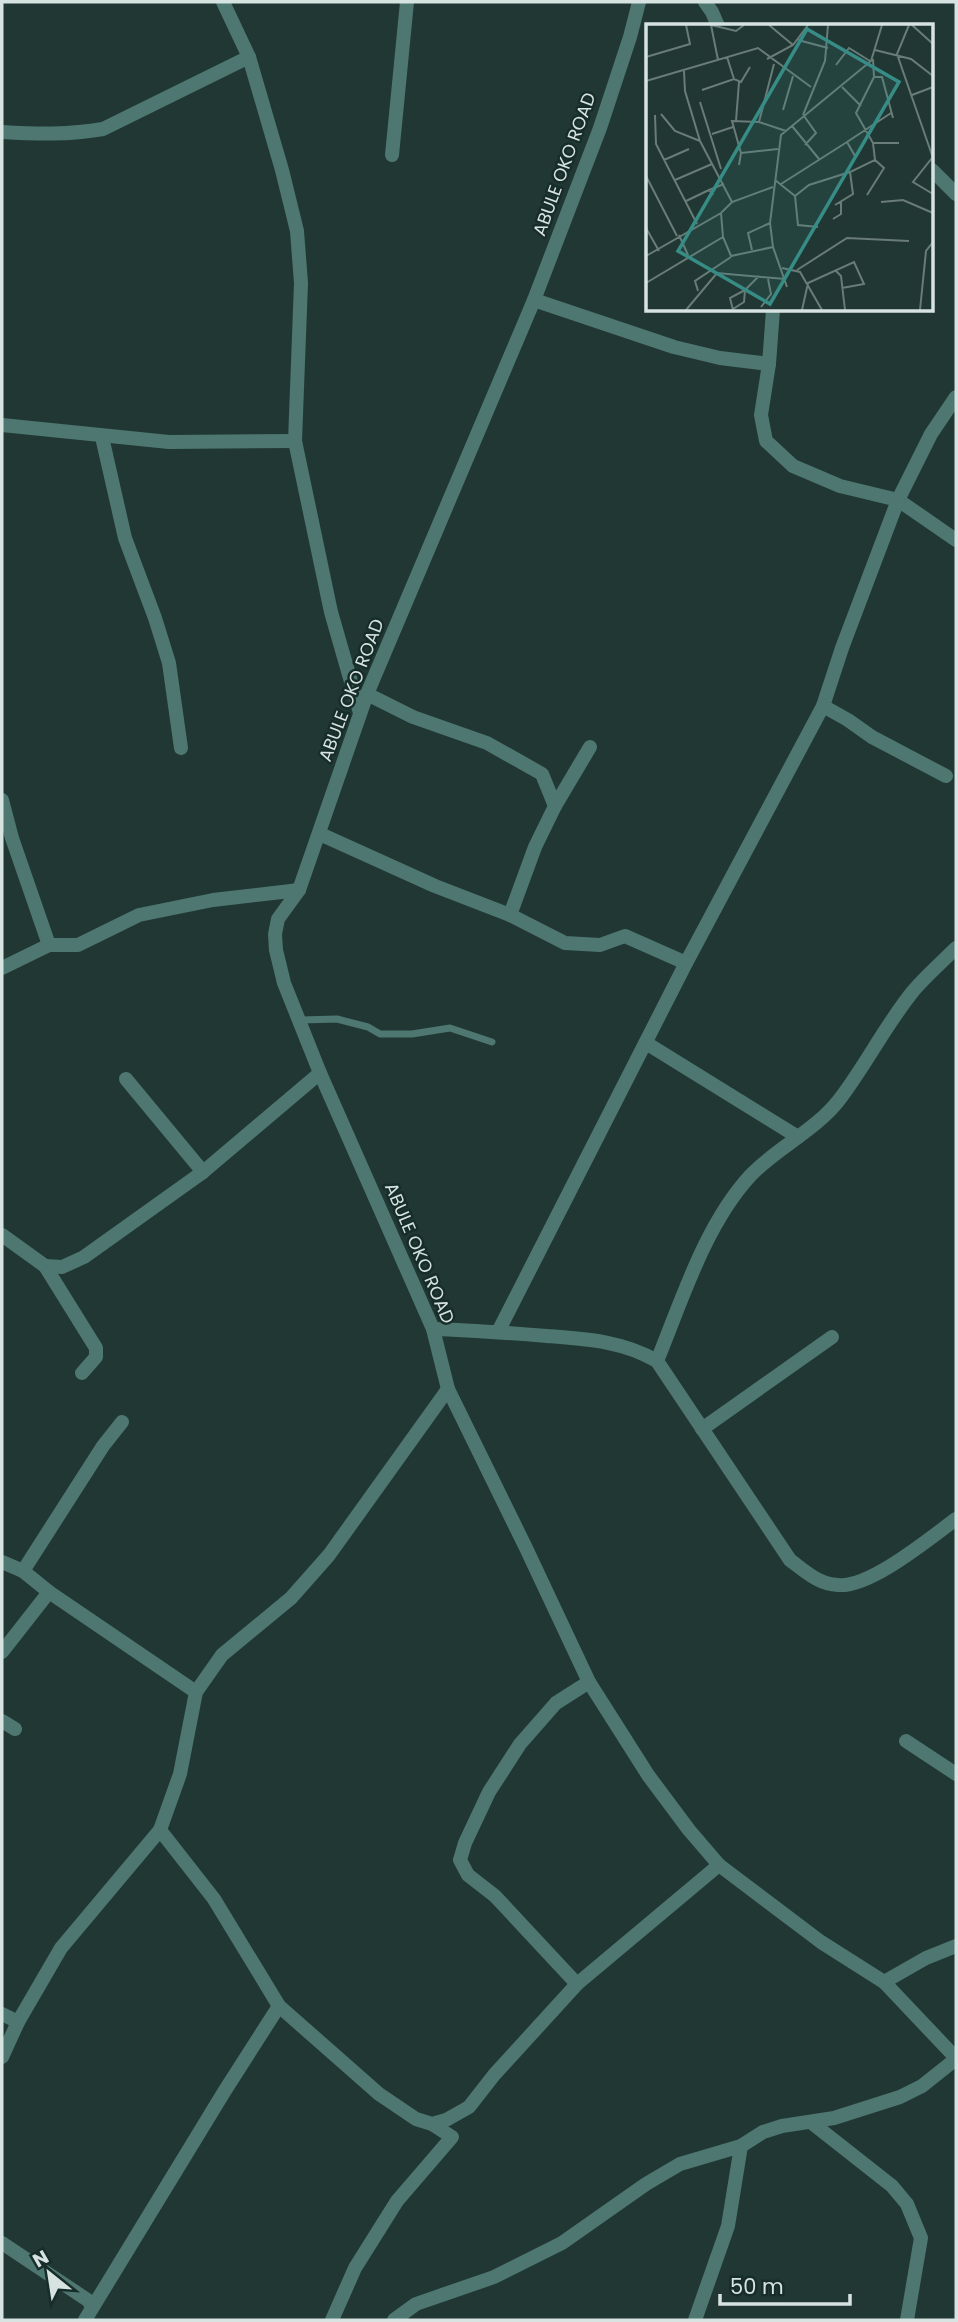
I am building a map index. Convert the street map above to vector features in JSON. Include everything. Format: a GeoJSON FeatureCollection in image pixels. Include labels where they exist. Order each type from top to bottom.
{"type":"FeatureCollection","features":[{"type":"Feature","properties":{"kind":"street"},"geometry":{"type":"LineString","coordinates":[[223,2],[249,57],[297,231],[301,283],[295,441],[331,612],[360,713]]}},
{"type":"Feature","properties":{"kind":"street"},"geometry":{"type":"LineString","coordinates":[[392,155],[407,2]]}},
{"type":"Feature","properties":{"kind":"street","name":"ABULE OKO ROAD"},"geometry":{"type":"LineString","coordinates":[[639,2],[600,128],[534,300],[367,694],[299,890],[278,919],[275,934],[284,983],[320,1073],[433,1329],[449,1389],[589,1682],[648,1775],[688,1830],[719,1865],[821,1942],[884,1982],[956,2058]]}},
{"type":"Feature","properties":{"kind":"street"},"geometry":{"type":"LineString","coordinates":[[705,2],[717,24]]}},
{"type":"Feature","properties":{"kind":"street"},"geometry":{"type":"LineString","coordinates":[[2,132],[79,133],[103,129],[249,57]]}},
{"type":"Feature","properties":{"kind":"street"},"geometry":{"type":"LineString","coordinates":[[934,172],[956,194]]}},
{"type":"Feature","properties":{"kind":"street"},"geometry":{"type":"LineString","coordinates":[[534,300],[674,347],[720,358],[769,364]]}},
{"type":"Feature","properties":{"kind":"street"},"geometry":{"type":"LineString","coordinates":[[773,312],[769,364],[761,415],[766,441],[793,466],[840,486],[898,500],[956,540]]}},
{"type":"Feature","properties":{"kind":"street"},"geometry":{"type":"LineString","coordinates":[[498,1332],[686,962],[823,706],[898,500],[931,434],[956,397]]}},
{"type":"Feature","properties":{"kind":"street"},"geometry":{"type":"LineString","coordinates":[[2,425],[169,442],[295,441]]}},
{"type":"Feature","properties":{"kind":"street"},"geometry":{"type":"LineString","coordinates":[[102,437],[125,538],[169,663],[181,748]]}},
{"type":"Feature","properties":{"kind":"street"},"geometry":{"type":"LineString","coordinates":[[367,694],[413,717],[488,743],[542,774],[555,806]]}},
{"type":"Feature","properties":{"kind":"street"},"geometry":{"type":"LineString","coordinates":[[823,706],[872,737],[946,776]]}},
{"type":"Feature","properties":{"kind":"street"},"geometry":{"type":"LineString","coordinates":[[510,915],[535,847],[555,806],[590,747]]}},
{"type":"Feature","properties":{"kind":"street"},"geometry":{"type":"LineString","coordinates":[[2,800],[12,838],[49,945]]}},
{"type":"Feature","properties":{"kind":"street"},"geometry":{"type":"LineString","coordinates":[[320,834],[435,886],[510,915],[565,943],[600,945],[625,936],[686,962]]}},
{"type":"Feature","properties":{"kind":"street"},"geometry":{"type":"LineString","coordinates":[[2,968],[49,945],[78,945],[139,915],[214,900],[299,890]]}},
{"type":"Feature","properties":{"kind":"street"},"geometry":{"type":"LineString","coordinates":[[657,1361],[689,1283],[722,1214],[751,1175],[799,1137],[838,1101],[916,988],[956,948]]}},
{"type":"Feature","properties":{"kind":"street"},"geometry":{"type":"LineString","coordinates":[[646,1043],[799,1137]]}},
{"type":"Feature","properties":{"kind":"street"},"geometry":{"type":"LineString","coordinates":[[45,1266],[62,1266],[85,1257],[204,1172],[320,1073]]}},
{"type":"Feature","properties":{"kind":"street"},"geometry":{"type":"LineString","coordinates":[[126,1079],[204,1172]]}},
{"type":"Feature","properties":{"kind":"street"},"geometry":{"type":"LineString","coordinates":[[2,1235],[45,1266],[96,1348],[96,1357],[82,1373]]}},
{"type":"Feature","properties":{"kind":"street"},"geometry":{"type":"LineString","coordinates":[[433,1329],[610,1342],[640,1351],[657,1361],[790,1560],[816,1580],[837,1586],[855,1585],[881,1572],[956,1519]]}},
{"type":"Feature","properties":{"kind":"street"},"geometry":{"type":"LineString","coordinates":[[702,1429],[832,1337]]}},
{"type":"Feature","properties":{"kind":"street"},"geometry":{"type":"LineString","coordinates":[[2,2057],[18,2022],[61,1948],[160,1830],[180,1774],[196,1692],[222,1655],[292,1598],[329,1555],[449,1389]]}},
{"type":"Feature","properties":{"kind":"street"},"geometry":{"type":"LineString","coordinates":[[23,1571],[103,1446],[122,1422]]}},
{"type":"Feature","properties":{"kind":"street"},"geometry":{"type":"LineString","coordinates":[[2,1562],[23,1571],[49,1592],[196,1692]]}},
{"type":"Feature","properties":{"kind":"street"},"geometry":{"type":"LineString","coordinates":[[2,1651],[49,1592]]}},
{"type":"Feature","properties":{"kind":"street"},"geometry":{"type":"LineString","coordinates":[[577,1984],[495,1896],[468,1875],[460,1860],[489,1792],[520,1744],[556,1703],[589,1682]]}},
{"type":"Feature","properties":{"kind":"street"},"geometry":{"type":"LineString","coordinates":[[2,1721],[15,1729]]}},
{"type":"Feature","properties":{"kind":"street"},"geometry":{"type":"LineString","coordinates":[[906,1741],[956,1774]]}},
{"type":"Feature","properties":{"kind":"street"},"geometry":{"type":"LineString","coordinates":[[160,1830],[214,1899],[279,2006],[379,2094],[416,2119],[432,2124],[452,2137],[397,2201],[355,2267],[332,2320]]}},
{"type":"Feature","properties":{"kind":"street"},"geometry":{"type":"LineString","coordinates":[[432,2124],[446,2120],[469,2107],[577,1984],[719,1865]]}},
{"type":"Feature","properties":{"kind":"street"},"geometry":{"type":"LineString","coordinates":[[884,1982],[926,1958],[956,1946]]}},
{"type":"Feature","properties":{"kind":"street"},"geometry":{"type":"LineString","coordinates":[[88,2314],[279,2006]]}},
{"type":"Feature","properties":{"kind":"street"},"geometry":{"type":"LineString","coordinates":[[2,2014],[18,2022]]}},
{"type":"Feature","properties":{"kind":"street"},"geometry":{"type":"LineString","coordinates":[[394,2320],[416,2304],[494,2277],[562,2243],[646,2183],[680,2164],[741,2146],[763,2132],[782,2126],[834,2118],[900,2096],[922,2086],[956,2058]]}},
{"type":"Feature","properties":{"kind":"street"},"geometry":{"type":"LineString","coordinates":[[812,2123],[892,2186],[907,2204],[921,2238],[907,2320]]}},
{"type":"Feature","properties":{"kind":"street"},"geometry":{"type":"LineString","coordinates":[[694,2320],[728,2226],[741,2146]]}},
{"type":"Feature","properties":{"kind":"street"},"geometry":{"type":"LineString","coordinates":[[2,2243],[89,2301],[88,2314]]}},
{"type":"Feature","properties":{"kind":"lane"},"geometry":{"type":"LineString","coordinates":[[301,1020],[337,1019],[368,1027],[380,1034],[412,1034],[450,1028],[492,1042]]}}]}
